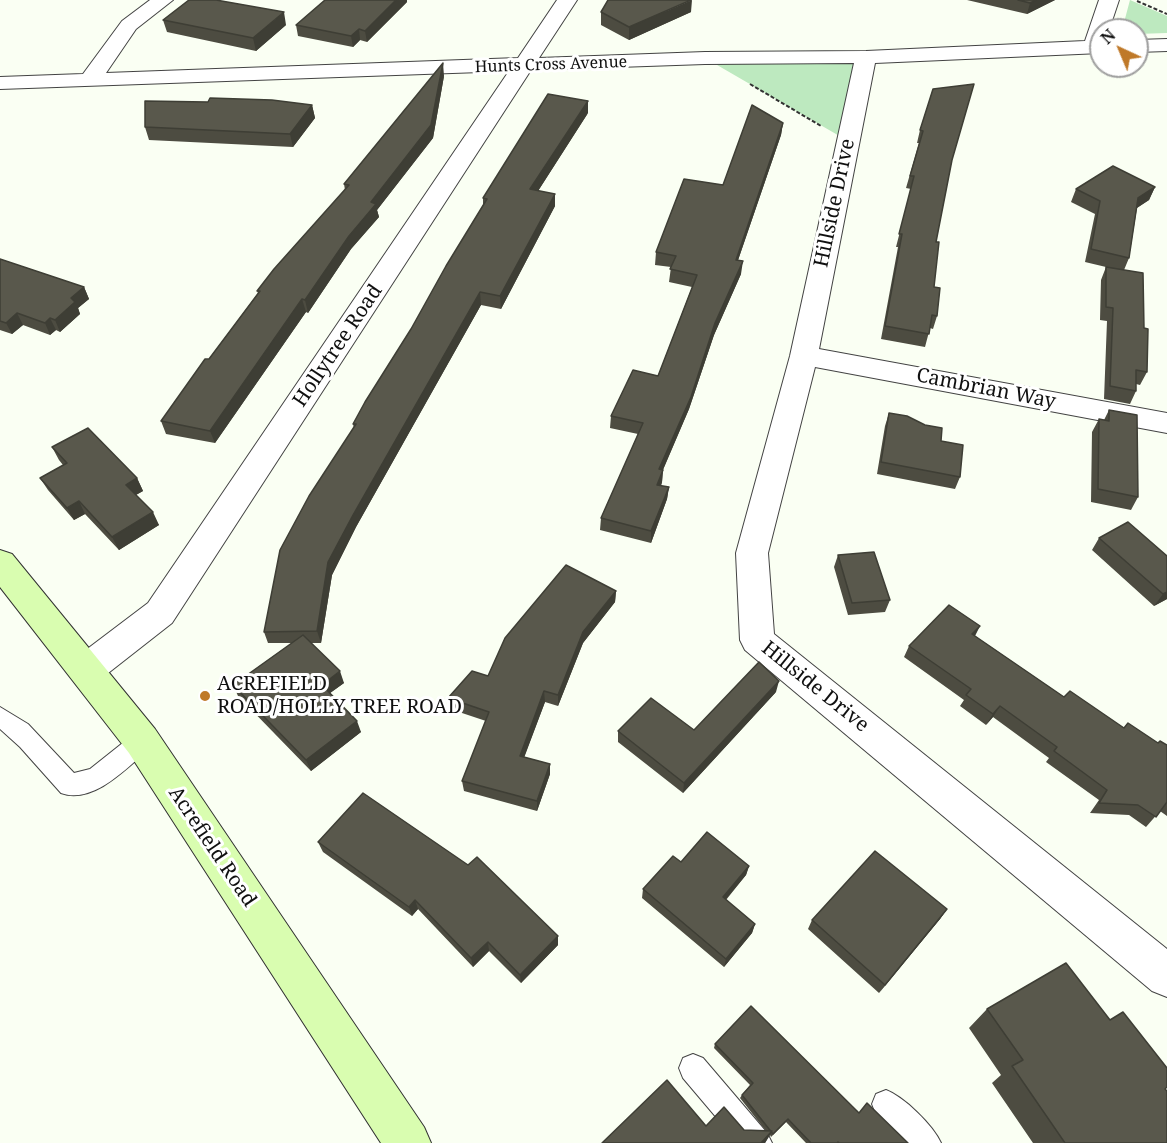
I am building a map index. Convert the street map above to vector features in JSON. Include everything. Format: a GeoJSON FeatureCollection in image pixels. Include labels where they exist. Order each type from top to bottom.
{"type":"FeatureCollection","features":[{"type":"Feature","properties":{"kind":"main road","name":"Acrefield Road"},"geometry":{"type":"LineString","coordinates":[[0,563],[142,741],[408,1143]]}},
{"type":"Feature","properties":{"kind":"street"},"geometry":{"type":"LineString","coordinates":[[89,81],[129,25],[163,0]]}},
{"type":"Feature","properties":{"kind":"street","name":"Hollytree Road"},"geometry":{"type":"LineString","coordinates":[[86,670],[160,613],[567,0]]}},
{"type":"Feature","properties":{"kind":"street"},"geometry":{"type":"LineString","coordinates":[[1104,18],[1109,0]]}},
{"type":"Feature","properties":{"kind":"street"},"geometry":{"type":"LineString","coordinates":[[1149,46],[1167,45]]}},
{"type":"Feature","properties":{"kind":"street","name":"Hunts Cross Avenue"},"geometry":{"type":"LineString","coordinates":[[0,83],[705,58],[866,57],[1089,47]]}},
{"type":"Feature","properties":{"kind":"street","name":"Hillside Drive"},"geometry":{"type":"LineString","coordinates":[[866,57],[804,356],[752,553],[757,640],[1167,976]]}},
{"type":"Feature","properties":{"kind":"street","name":"Cambrian Way"},"geometry":{"type":"LineString","coordinates":[[804,356],[1167,423]]}},
{"type":"Feature","properties":{"kind":"lane"},"geometry":{"type":"LineString","coordinates":[[0,717],[14,724],[55,772],[70,785],[97,778],[142,741]]}},
{"type":"Feature","properties":{"kind":"lane"},"geometry":{"type":"LineString","coordinates":[[693,1068],[758,1143]]}},
{"type":"Feature","properties":{"kind":"lane"},"geometry":{"type":"LineString","coordinates":[[886,1104],[926,1143]]}},
{"type":"Feature","properties":{"kind":"path"},"geometry":{"type":"LineString","coordinates":[[1134,0],[1167,14]]}},
{"type":"Feature","properties":{"kind":"path"},"geometry":{"type":"LineString","coordinates":[[705,58],[848,141]]}},
{"type":"Feature","properties":{"kind":"green space"},"geometry":{"type":"Polygon","coordinates":[[[1130,0],[1167,16],[1167,33],[1149,34],[1149,18],[1125,18],[1130,0]]]}},
{"type":"Feature","properties":{"kind":"green space"},"geometry":{"type":"Polygon","coordinates":[[[866,57],[848,141],[705,58],[866,57]]]}},
{"type":"Feature","properties":{"kind":"building"},"geometry":{"type":"Polygon","coordinates":[[[189,0],[216,0],[284,12],[253,38],[163,20],[189,0]]]}},
{"type":"Feature","properties":{"kind":"building"},"geometry":{"type":"Polygon","coordinates":[[[325,0],[396,0],[365,31],[359,29],[351,36],[296,25],[325,0]]]}},
{"type":"Feature","properties":{"kind":"building"},"geometry":{"type":"Polygon","coordinates":[[[608,0],[691,0],[629,27],[601,12],[608,0]]]}},
{"type":"Feature","properties":{"kind":"building"},"geometry":{"type":"Polygon","coordinates":[[[1018,0],[1036,0],[1030,3],[1018,0]]]}},
{"type":"Feature","properties":{"kind":"building"},"geometry":{"type":"Polygon","coordinates":[[[443,63],[431,125],[371,202],[376,204],[349,236],[305,300],[302,299],[210,431],[161,421],[205,359],[209,359],[260,291],[257,291],[274,269],[349,185],[344,184],[443,63]]]}},
{"type":"Feature","properties":{"kind":"building"},"geometry":{"type":"Polygon","coordinates":[[[974,84],[952,160],[936,242],[939,242],[934,287],[940,288],[937,316],[932,315],[929,334],[885,326],[902,234],[899,234],[914,176],[910,176],[923,131],[920,130],[933,89],[974,84]]]}},
{"type":"Feature","properties":{"kind":"building"},"geometry":{"type":"Polygon","coordinates":[[[548,94],[588,101],[530,189],[555,194],[500,296],[480,292],[353,515],[328,562],[317,631],[264,632],[280,550],[309,496],[356,424],[353,424],[365,402],[411,329],[487,199],[483,198],[548,94]]]}},
{"type":"Feature","properties":{"kind":"building"},"geometry":{"type":"Polygon","coordinates":[[[210,98],[272,100],[312,105],[290,134],[145,127],[145,101],[208,102],[210,98]]]}},
{"type":"Feature","properties":{"kind":"building"},"geometry":{"type":"Polygon","coordinates":[[[752,105],[783,123],[736,260],[743,261],[715,323],[691,397],[659,469],[663,470],[657,485],[669,487],[651,531],[601,518],[643,423],[611,416],[633,370],[658,376],[697,275],[670,269],[676,256],[656,252],[684,179],[723,185],[752,105]]]}},
{"type":"Feature","properties":{"kind":"building"},"geometry":{"type":"Polygon","coordinates":[[[1113,166],[1155,187],[1138,198],[1129,258],[1091,249],[1100,201],[1076,189],[1113,166]]]}},
{"type":"Feature","properties":{"kind":"building"},"geometry":{"type":"Polygon","coordinates":[[[0,259],[84,287],[71,298],[75,302],[55,320],[50,318],[45,323],[17,313],[6,323],[0,321],[0,259]]]}},
{"type":"Feature","properties":{"kind":"building"},"geometry":{"type":"Polygon","coordinates":[[[1106,267],[1143,273],[1144,328],[1148,329],[1147,372],[1136,370],[1136,391],[1110,386],[1113,308],[1106,307],[1106,267]]]}},
{"type":"Feature","properties":{"kind":"building"},"geometry":{"type":"Polygon","coordinates":[[[1109,410],[1137,415],[1138,497],[1098,489],[1099,419],[1109,421],[1109,410]]]}},
{"type":"Feature","properties":{"kind":"building"},"geometry":{"type":"Polygon","coordinates":[[[889,413],[907,416],[925,425],[942,428],[941,441],[963,445],[960,477],[881,462],[889,413]]]}},
{"type":"Feature","properties":{"kind":"building"},"geometry":{"type":"Polygon","coordinates":[[[88,428],[137,478],[126,485],[153,512],[112,537],[79,501],[67,508],[40,478],[67,463],[52,447],[88,428]]]}},
{"type":"Feature","properties":{"kind":"building"},"geometry":{"type":"Polygon","coordinates":[[[1128,522],[1167,556],[1167,592],[1163,594],[1099,538],[1128,522]]]}},
{"type":"Feature","properties":{"kind":"building"},"geometry":{"type":"Polygon","coordinates":[[[874,552],[890,600],[852,603],[838,555],[874,552]]]}},
{"type":"Feature","properties":{"kind":"building"},"geometry":{"type":"Polygon","coordinates":[[[566,565],[616,591],[583,632],[558,695],[544,691],[520,756],[550,764],[537,801],[462,781],[489,712],[448,698],[472,671],[488,676],[505,638],[566,565]]]}},
{"type":"Feature","properties":{"kind":"building"},"geometry":{"type":"Polygon","coordinates":[[[949,605],[980,626],[972,634],[1064,697],[1070,691],[1124,728],[1128,723],[1158,743],[1160,741],[1167,745],[1167,802],[1156,817],[1138,805],[1099,803],[1107,790],[1054,751],[1057,747],[1000,706],[993,714],[966,695],[971,689],[909,646],[949,605]]]}},
{"type":"Feature","properties":{"kind":"building"},"geometry":{"type":"Polygon","coordinates":[[[303,635],[340,671],[322,685],[357,721],[306,760],[233,685],[303,635]]]}},
{"type":"Feature","properties":{"kind":"building"},"geometry":{"type":"Polygon","coordinates":[[[759,662],[779,681],[684,783],[618,731],[651,698],[694,730],[759,662]]]}},
{"type":"Feature","properties":{"kind":"building"},"geometry":{"type":"Polygon","coordinates":[[[363,793],[468,865],[477,857],[558,936],[520,975],[488,942],[471,958],[415,900],[409,907],[318,842],[363,793]]]}},
{"type":"Feature","properties":{"kind":"building"},"geometry":{"type":"Polygon","coordinates":[[[707,832],[749,866],[723,897],[755,924],[726,959],[643,889],[673,856],[681,862],[707,832]]]}},
{"type":"Feature","properties":{"kind":"building"},"geometry":{"type":"Polygon","coordinates":[[[875,851],[947,909],[885,985],[812,920],[875,851]]]}},
{"type":"Feature","properties":{"kind":"building"},"geometry":{"type":"Polygon","coordinates":[[[1066,963],[1110,1020],[1123,1012],[1167,1068],[1167,1087],[1165,1089],[1167,1091],[1167,1143],[1065,1143],[1012,1066],[1023,1060],[987,1009],[1066,963]]]}},
{"type":"Feature","properties":{"kind":"building"},"geometry":{"type":"Polygon","coordinates":[[[751,1006],[859,1113],[867,1103],[908,1143],[811,1143],[788,1119],[773,1134],[742,1095],[753,1083],[715,1044],[751,1006]]]}},
{"type":"Feature","properties":{"kind":"building"},"geometry":{"type":"Polygon","coordinates":[[[667,1080],[706,1126],[724,1107],[744,1130],[772,1131],[761,1143],[602,1143],[667,1080]]]}},
{"type":"Feature","properties":{"kind":"place","name":"ACREFIELD ROAD/HOLLY TREE ROAD"},"geometry":{"type":"Point","coordinates":[205,696]}}]}
